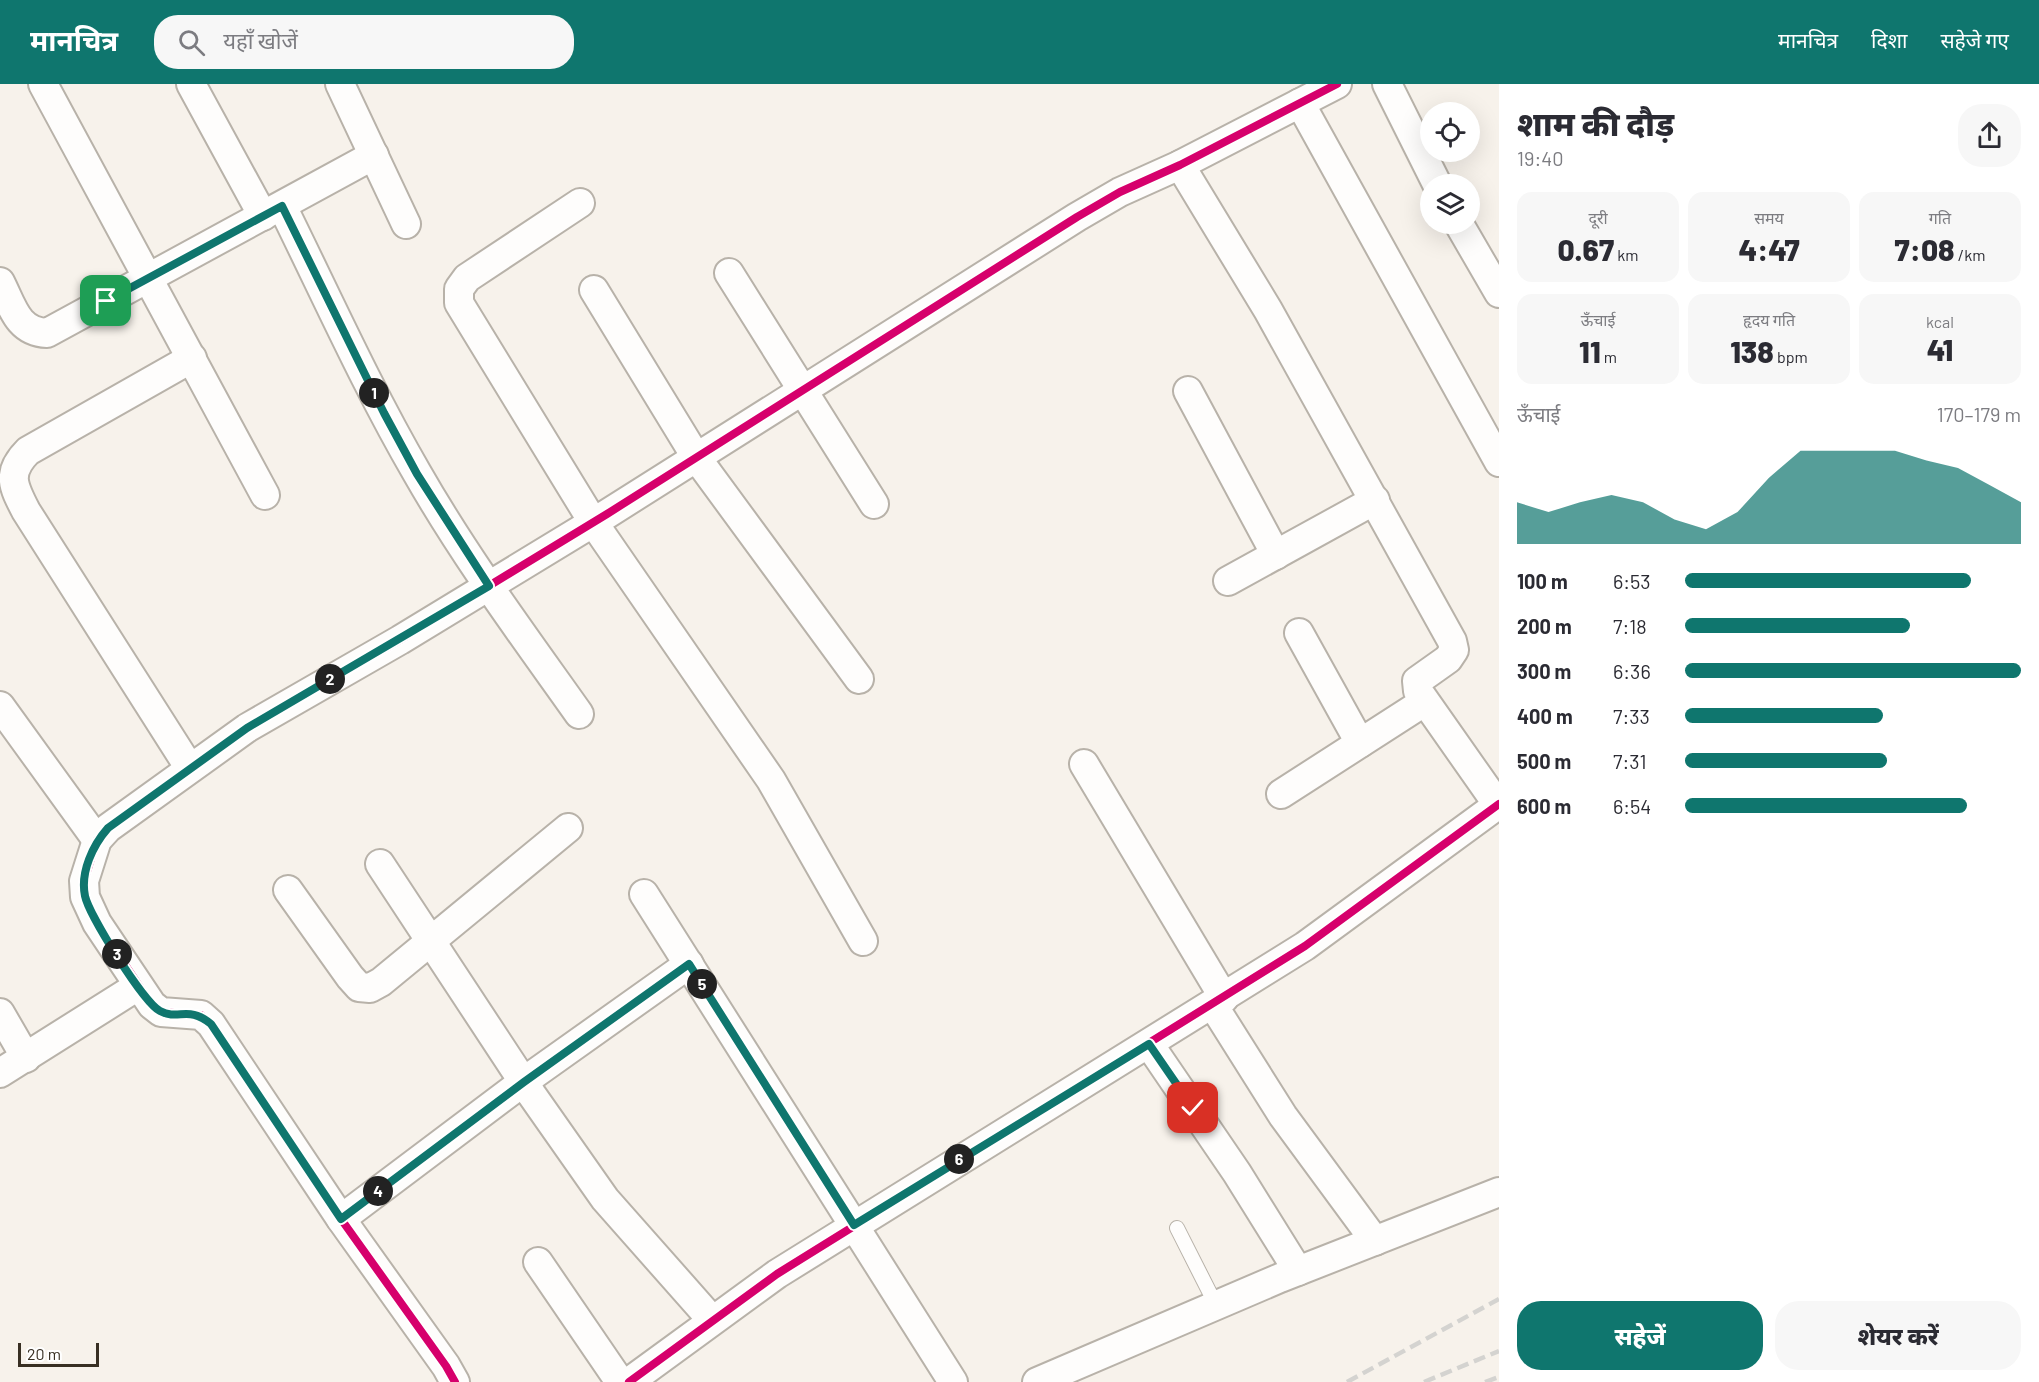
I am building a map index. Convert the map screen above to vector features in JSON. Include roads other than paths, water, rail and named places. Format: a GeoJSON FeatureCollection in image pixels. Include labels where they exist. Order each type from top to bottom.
{"type":"FeatureCollection","features":[{"type":"Feature","properties":{"kind":"street"},"geometry":{"type":"LineString","coordinates":[[43,84],[265,495]]}},
{"type":"Feature","properties":{"kind":"street"},"geometry":{"type":"LineString","coordinates":[[191,84],[272,211],[417,474],[489,586],[579,714]]}},
{"type":"Feature","properties":{"kind":"street"},"geometry":{"type":"LineString","coordinates":[[340,84],[406,224]]}},
{"type":"Feature","properties":{"kind":"street"},"geometry":{"type":"LineString","coordinates":[[455,1382],[447,1366],[341,1219],[211,1024],[201,1015],[161,1012],[152,1005],[138,986],[97,923],[85,897],[84,881],[97,840],[108,828],[189,767],[247,728],[489,586],[1077,217],[1120,192],[1180,165],[1337,84]]}},
{"type":"Feature","properties":{"kind":"street"},"geometry":{"type":"LineString","coordinates":[[1387,84],[1432,174]]}},
{"type":"Feature","properties":{"kind":"street"},"geometry":{"type":"LineString","coordinates":[[1300,103],[1499,462]]}},
{"type":"Feature","properties":{"kind":"street"},"geometry":{"type":"LineString","coordinates":[[0,282],[23,325],[33,333],[47,333],[374,155]]}},
{"type":"Feature","properties":{"kind":"street"},"geometry":{"type":"LineString","coordinates":[[629,1382],[712,1320],[854,1225],[1305,946],[1498,805],[1418,691],[1417,681],[1448,659],[1454,650],[1375,500],[1268,309],[1180,165]]}},
{"type":"Feature","properties":{"kind":"street"},"geometry":{"type":"LineString","coordinates":[[580,203],[467,278],[459,289],[459,303],[592,522],[771,780],[863,941]]}},
{"type":"Feature","properties":{"kind":"street"},"geometry":{"type":"LineString","coordinates":[[1465,234],[1499,293]]}},
{"type":"Feature","properties":{"kind":"street"},"geometry":{"type":"LineString","coordinates":[[729,273],[874,504]]}},
{"type":"Feature","properties":{"kind":"street"},"geometry":{"type":"LineString","coordinates":[[594,290],[696,457],[859,680]]}},
{"type":"Feature","properties":{"kind":"street"},"geometry":{"type":"LineString","coordinates":[[189,767],[26,511],[15,491],[13,477],[17,463],[28,451],[192,358]]}},
{"type":"Feature","properties":{"kind":"street"},"geometry":{"type":"LineString","coordinates":[[1188,391],[1276,555]]}},
{"type":"Feature","properties":{"kind":"street"},"geometry":{"type":"LineString","coordinates":[[1228,581],[1375,500]]}},
{"type":"Feature","properties":{"kind":"street"},"geometry":{"type":"LineString","coordinates":[[1299,633],[1360,743]]}},
{"type":"Feature","properties":{"kind":"street"},"geometry":{"type":"LineString","coordinates":[[1281,794],[1425,702]]}},
{"type":"Feature","properties":{"kind":"street"},"geometry":{"type":"LineString","coordinates":[[0,706],[97,840]]}},
{"type":"Feature","properties":{"kind":"street"},"geometry":{"type":"LineString","coordinates":[[1084,764],[1283,1116],[1375,1241]]}},
{"type":"Feature","properties":{"kind":"street"},"geometry":{"type":"LineString","coordinates":[[288,890],[358,987],[370,988],[381,982],[568,828]]}},
{"type":"Feature","properties":{"kind":"street"},"geometry":{"type":"LineString","coordinates":[[380,864],[524,1082],[605,1199],[712,1320]]}},
{"type":"Feature","properties":{"kind":"street"},"geometry":{"type":"LineString","coordinates":[[644,894],[953,1382]]}},
{"type":"Feature","properties":{"kind":"street"},"geometry":{"type":"LineString","coordinates":[[341,1219],[524,1082],[689,964]]}},
{"type":"Feature","properties":{"kind":"street"},"geometry":{"type":"LineString","coordinates":[[0,1073],[138,986]]}},
{"type":"Feature","properties":{"kind":"street"},"geometry":{"type":"LineString","coordinates":[[0,1013],[26,1058]]}},
{"type":"Feature","properties":{"kind":"street"},"geometry":{"type":"LineString","coordinates":[[1149,1044],[1237,1173],[1298,1271]]}},
{"type":"Feature","properties":{"kind":"street"},"geometry":{"type":"LineString","coordinates":[[1036,1382],[1298,1271],[1499,1192]]}},
{"type":"Feature","properties":{"kind":"street"},"geometry":{"type":"LineString","coordinates":[[538,1262],[620,1382]]}},
{"type":"Feature","properties":{"kind":"lane"},"geometry":{"type":"LineString","coordinates":[[1177,1228],[1216,1305]]}},
{"type":"Feature","properties":{"kind":"railway"},"geometry":{"type":"LineString","coordinates":[[1347,1382],[1499,1299]]}},
{"type":"Feature","properties":{"kind":"railway"},"geometry":{"type":"LineString","coordinates":[[1424,1382],[1499,1351]]}},
{"type":"Feature","properties":{"kind":"railway"},"geometry":{"type":"LineString","coordinates":[[1485,1382],[1499,1377]]}}]}
